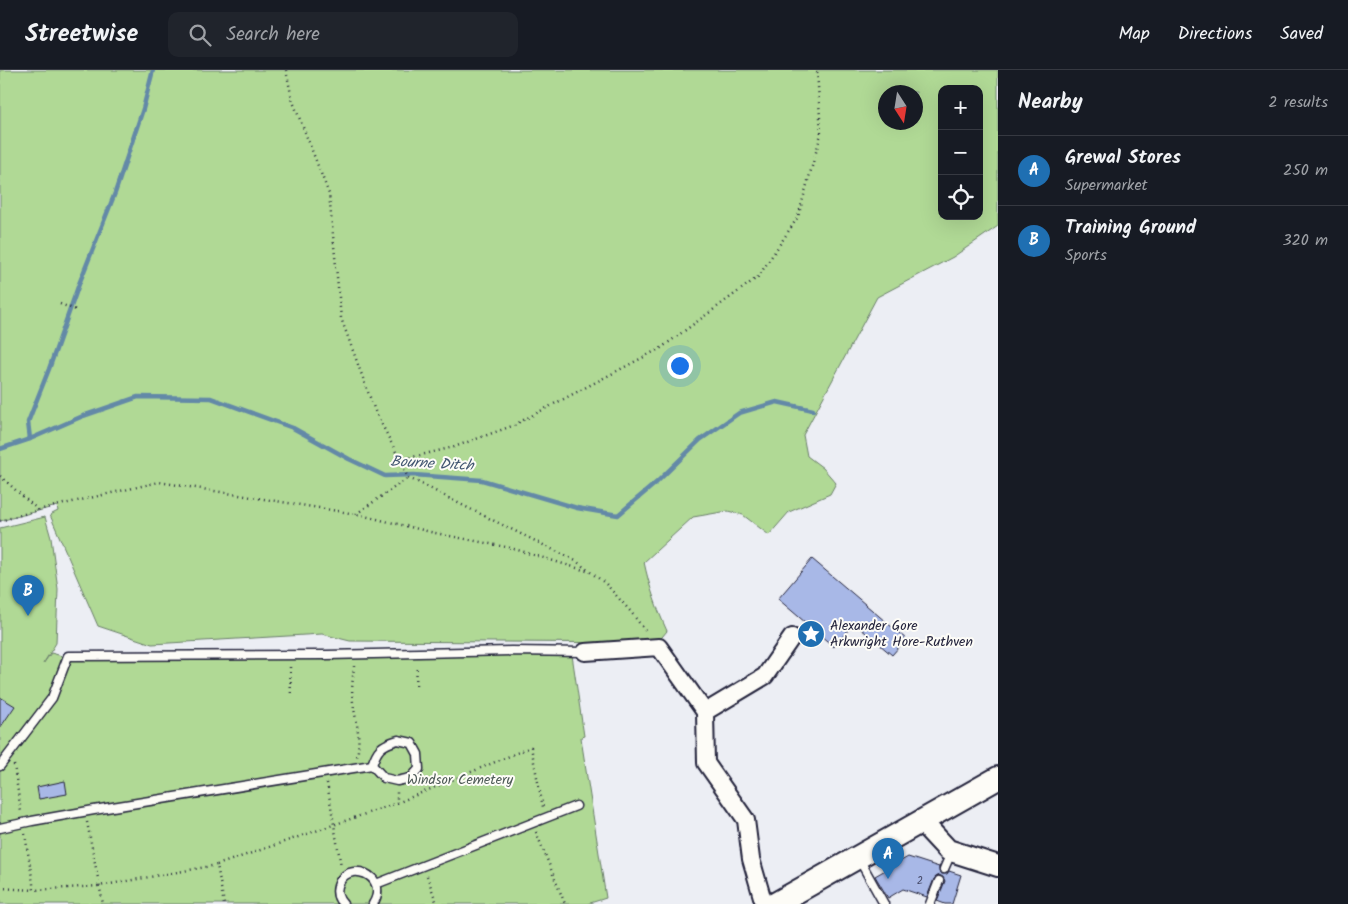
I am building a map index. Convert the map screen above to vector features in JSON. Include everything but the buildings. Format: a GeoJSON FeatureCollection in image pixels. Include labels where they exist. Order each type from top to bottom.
{"type":"FeatureCollection","features":[{"type":"Feature","properties":{"kind":"main road"},"geometry":{"type":"LineString","coordinates":[[775,904],[998,778]]}},
{"type":"Feature","properties":{"kind":"street"},"geometry":{"type":"LineString","coordinates":[[704,712],[765,676],[792,637]]}},
{"type":"Feature","properties":{"kind":"street"},"geometry":{"type":"LineString","coordinates":[[585,652],[659,647],[704,712],[706,763],[746,820],[750,859],[764,904]]}},
{"type":"Feature","properties":{"kind":"street"},"geometry":{"type":"LineString","coordinates":[[921,821],[948,850],[948,860],[998,866]]}},
{"type":"Feature","properties":{"kind":"lane"},"geometry":{"type":"LineString","coordinates":[[0,766],[52,698],[68,656],[511,651],[585,652]]}},
{"type":"Feature","properties":{"kind":"lane"},"geometry":{"type":"LineString","coordinates":[[398,740],[412,744],[418,754],[419,769],[411,778],[397,781],[384,778],[372,765],[376,753],[386,744],[398,740]]}},
{"type":"Feature","properties":{"kind":"lane"},"geometry":{"type":"LineString","coordinates":[[0,828],[85,812],[372,765]]}},
{"type":"Feature","properties":{"kind":"lane"},"geometry":{"type":"LineString","coordinates":[[376,884],[576,806]]}},
{"type":"Feature","properties":{"kind":"lane"},"geometry":{"type":"LineString","coordinates":[[858,857],[884,904]]}},
{"type":"Feature","properties":{"kind":"lane"},"geometry":{"type":"LineString","coordinates":[[330,904],[341,902],[337,889],[339,884],[342,878],[356,871],[365,872],[371,876],[376,884],[377,894],[372,904]]}},
{"type":"Feature","properties":{"kind":"lane"},"geometry":{"type":"LineString","coordinates":[[930,904],[939,881]]}},
{"type":"Feature","properties":{"kind":"path"},"geometry":{"type":"LineString","coordinates":[[286,70],[292,99],[329,194],[341,318],[375,411],[408,478],[576,561],[606,584],[659,647]]}},
{"type":"Feature","properties":{"kind":"path"},"geometry":{"type":"LineString","coordinates":[[400,460],[454,447],[512,426],[661,348],[758,277],[798,217],[821,134],[818,70]]}},
{"type":"Feature","properties":{"kind":"path"},"geometry":{"type":"LineString","coordinates":[[60,304],[76,310]]}},
{"type":"Feature","properties":{"kind":"path"},"geometry":{"type":"LineString","coordinates":[[0,476],[38,510]]}},
{"type":"Feature","properties":{"kind":"path"},"geometry":{"type":"LineString","coordinates":[[356,514],[408,478]]}},
{"type":"Feature","properties":{"kind":"path"},"geometry":{"type":"LineString","coordinates":[[0,521],[38,510],[159,482],[356,514],[435,533],[511,548],[590,572]]}},
{"type":"Feature","properties":{"kind":"path"},"geometry":{"type":"LineString","coordinates":[[416,685],[417,653]]}},
{"type":"Feature","properties":{"kind":"path"},"geometry":{"type":"LineString","coordinates":[[354,654],[352,700],[358,728],[358,749],[354,768]]}},
{"type":"Feature","properties":{"kind":"path"},"geometry":{"type":"LineString","coordinates":[[289,655],[291,695]]}},
{"type":"Feature","properties":{"kind":"path"},"geometry":{"type":"LineString","coordinates":[[0,888],[34,890],[99,886],[217,865],[397,804],[531,747],[545,818]]}},
{"type":"Feature","properties":{"kind":"path"},"geometry":{"type":"LineString","coordinates":[[12,750],[34,890]]}},
{"type":"Feature","properties":{"kind":"path"},"geometry":{"type":"LineString","coordinates":[[325,773],[342,878]]}},
{"type":"Feature","properties":{"kind":"path"},"geometry":{"type":"LineString","coordinates":[[397,781],[397,804]]}},
{"type":"Feature","properties":{"kind":"path"},"geometry":{"type":"LineString","coordinates":[[85,812],[103,904]]}},
{"type":"Feature","properties":{"kind":"path"},"geometry":{"type":"LineString","coordinates":[[532,823],[565,904]]}},
{"type":"Feature","properties":{"kind":"path"},"geometry":{"type":"LineString","coordinates":[[217,865],[224,904]]}},
{"type":"Feature","properties":{"kind":"path"},"geometry":{"type":"LineString","coordinates":[[423,866],[437,904]]}},
{"type":"Feature","properties":{"kind":"green space"},"geometry":{"type":"Polygon","coordinates":[[[0,70],[998,70],[998,226],[953,257],[877,297],[803,435],[807,456],[823,468],[836,483],[830,494],[789,512],[769,535],[743,515],[728,511],[693,517],[644,562],[648,580],[667,631],[657,643],[350,641],[322,634],[152,644],[98,626],[50,515],[58,511],[57,506],[0,521],[0,70]]]}},
{"type":"Feature","properties":{"kind":"green space","name":"Windsor Cemetery"},"geometry":{"type":"Polygon","coordinates":[[[45,517],[51,538],[58,589],[56,643],[43,664],[51,653],[66,657],[109,658],[572,655],[584,736],[581,737],[582,745],[606,898],[587,904],[0,904],[0,528],[45,517]]]}},
{"type":"Feature","properties":{"kind":"waterway"},"geometry":{"type":"LineString","coordinates":[[30,439],[28,422],[115,193],[143,109],[153,70]]}},
{"type":"Feature","properties":{"kind":"waterway","name":"Bourne Ditch"},"geometry":{"type":"LineString","coordinates":[[0,449],[30,439],[83,416],[138,397],[211,398],[293,428],[349,459],[385,476],[414,475],[482,480],[577,508],[618,515],[657,482],[700,440],[739,413],[777,402],[813,410]]}},
{"type":"Feature","properties":{"kind":"place","name":"Training Ground"},"geometry":{"type":"Point","coordinates":[28,616]}},
{"type":"Feature","properties":{"kind":"place","name":"Alexander Gore Arkwright Hore-Ruthven"},"geometry":{"type":"Point","coordinates":[811,634]}},
{"type":"Feature","properties":{"kind":"place","name":"Grewal Stores"},"geometry":{"type":"Point","coordinates":[888,879]}}]}
